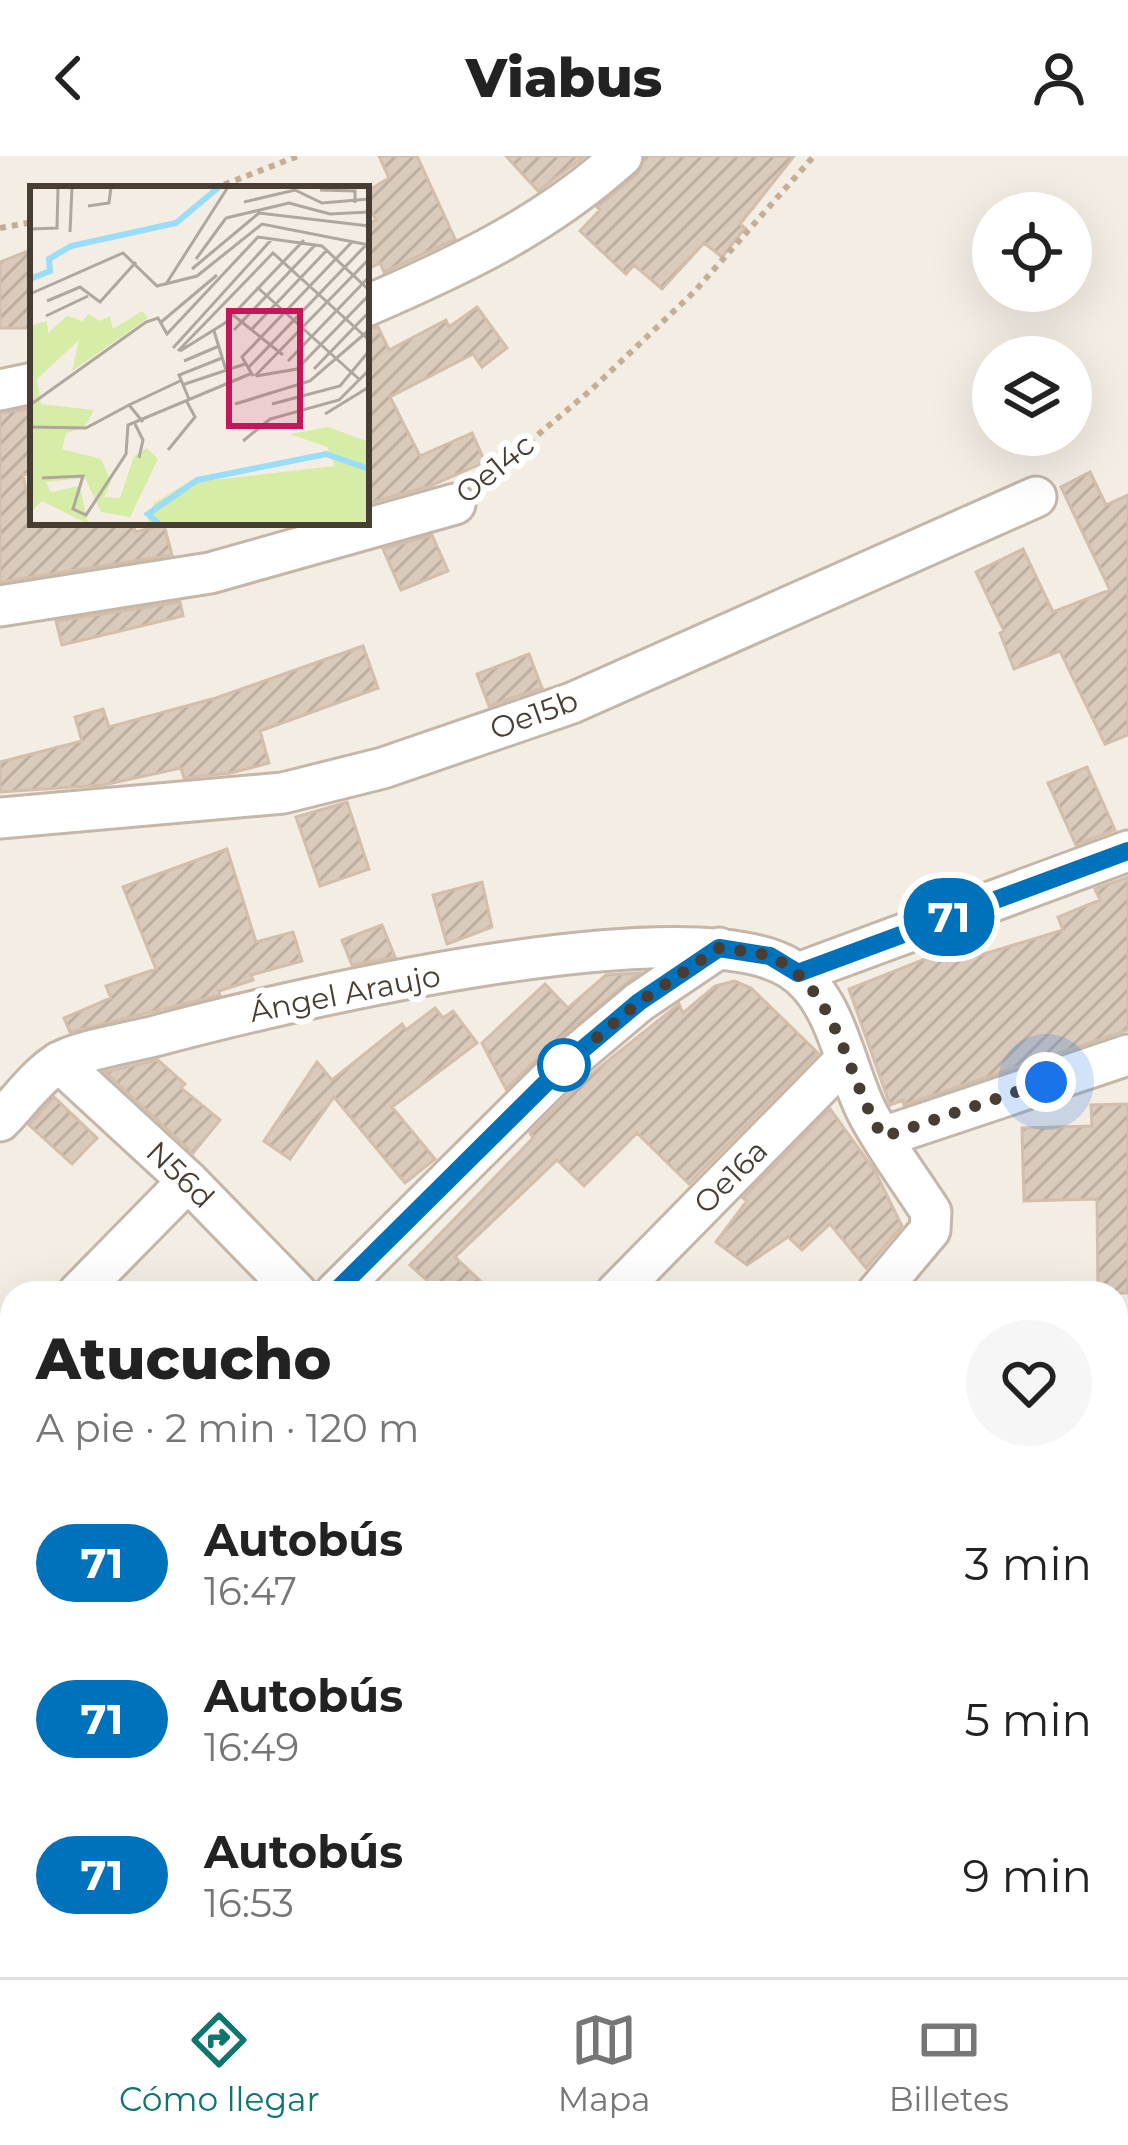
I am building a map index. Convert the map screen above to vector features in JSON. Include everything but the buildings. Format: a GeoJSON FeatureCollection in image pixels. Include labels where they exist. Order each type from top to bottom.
{"type":"FeatureCollection","features":[{"type":"Feature","properties":{"kind":"street"},"geometry":{"type":"LineString","coordinates":[[369,304],[475,259],[576,198],[622,156]]}},
{"type":"Feature","properties":{"kind":"street"},"geometry":{"type":"LineString","coordinates":[[0,390],[30,383]]}},
{"type":"Feature","properties":{"kind":"street","name":"Oe15b"},"geometry":{"type":"LineString","coordinates":[[0,818],[283,794],[383,768],[572,703],[1036,497]]}},
{"type":"Feature","properties":{"kind":"street","name":"Oe14c"},"geometry":{"type":"LineString","coordinates":[[0,606],[210,573],[455,504]]}},
{"type":"Feature","properties":{"kind":"street"},"geometry":{"type":"LineString","coordinates":[[887,1281],[930,1230],[931,1212],[868,1113],[828,1012],[798,973],[1128,851]]}},
{"type":"Feature","properties":{"kind":"street","name":"Ángel Araujo"},"geometry":{"type":"LineString","coordinates":[[0,1121],[59,1062],[260,1008],[635,946],[719,948],[770,956],[798,973]]}},
{"type":"Feature","properties":{"kind":"street"},"geometry":{"type":"LineString","coordinates":[[346,1281],[564,1065],[639,1002],[719,948]]}},
{"type":"Feature","properties":{"kind":"street"},"geometry":{"type":"LineString","coordinates":[[883,1137],[1128,1055]]}},
{"type":"Feature","properties":{"kind":"street","name":"Oe16a"},"geometry":{"type":"LineString","coordinates":[[628,1281],[845,1060]]}},
{"type":"Feature","properties":{"kind":"street","name":"N56d"},"geometry":{"type":"LineString","coordinates":[[59,1062],[188,1181],[285,1281]]}},
{"type":"Feature","properties":{"kind":"street"},"geometry":{"type":"LineString","coordinates":[[90,1281],[188,1181]]}},
{"type":"Feature","properties":{"kind":"path"},"geometry":{"type":"LineString","coordinates":[[221,186],[298,156]]}},
{"type":"Feature","properties":{"kind":"path","name":"Oe14c"},"geometry":{"type":"LineString","coordinates":[[455,504],[592,390],[695,291],[814,156]]}},
{"type":"Feature","properties":{"kind":"path"},"geometry":{"type":"LineString","coordinates":[[0,228],[30,223]]}},
{"type":"Feature","properties":{"kind":"bus line","name":"71"},"geometry":{"type":"LineString","coordinates":[[346,1281],[564,1065],[639,1002],[719,948],[770,956],[798,973],[1128,851]]}},
{"type":"Feature","properties":{"kind":"route"},"geometry":{"type":"LineString","coordinates":[[564,1065],[639,1002],[719,948],[770,956],[798,973],[828,1012],[868,1113],[883,1137],[1046,1082]]}}]}
